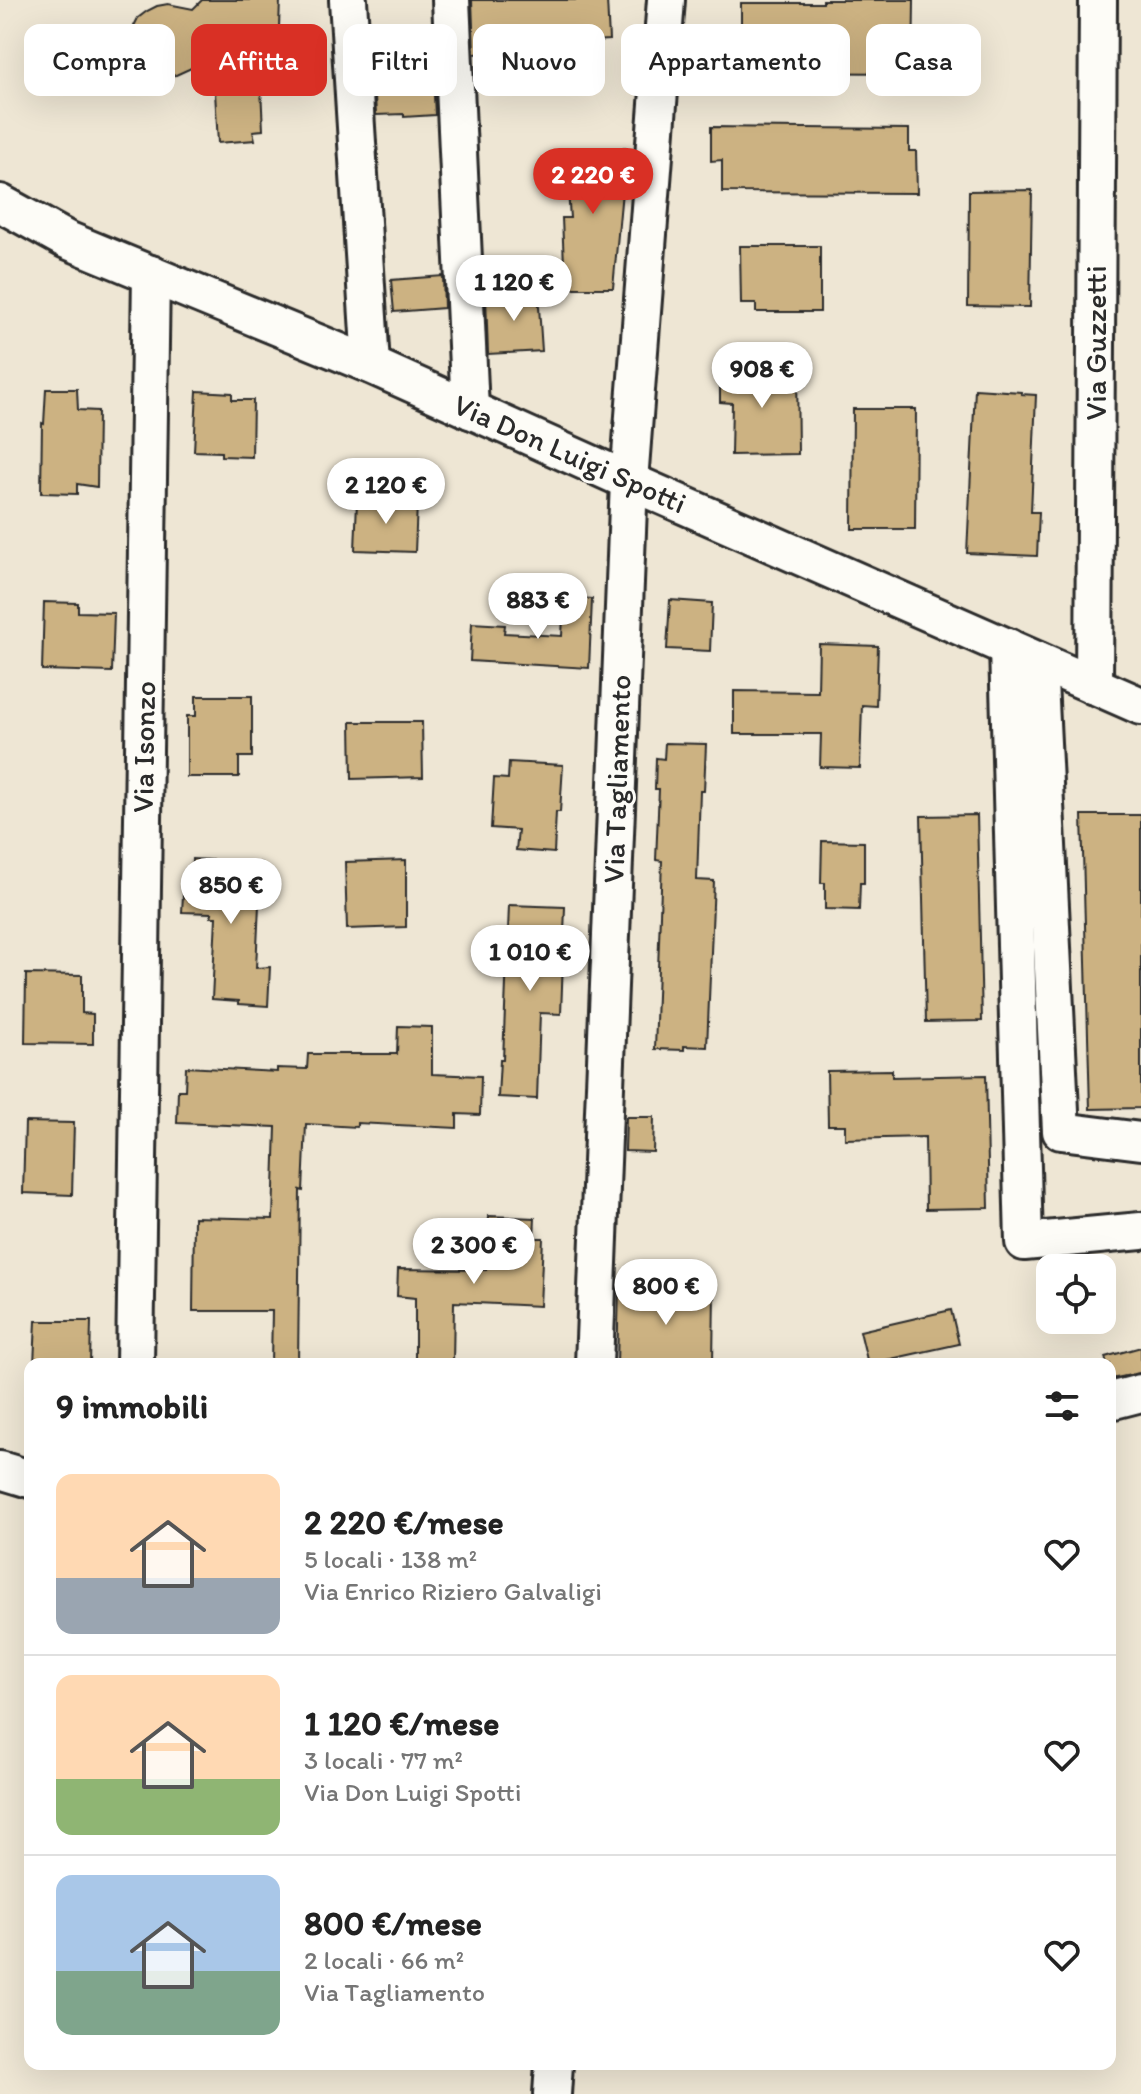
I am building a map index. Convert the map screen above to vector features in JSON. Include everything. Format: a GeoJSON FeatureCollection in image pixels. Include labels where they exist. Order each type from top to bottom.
{"type":"FeatureCollection","features":[{"type":"Feature","properties":{"kind":"street"},"geometry":{"type":"LineString","coordinates":[[348,0],[371,365]]}},
{"type":"Feature","properties":{"kind":"street"},"geometry":{"type":"LineString","coordinates":[[451,0],[470,410]]}},
{"type":"Feature","properties":{"kind":"street","name":"Via Tagliamento"},"geometry":{"type":"LineString","coordinates":[[594,1358],[629,481],[666,0]]}},
{"type":"Feature","properties":{"kind":"street","name":"Via Guzzetti"},"geometry":{"type":"LineString","coordinates":[[1094,686],[1098,0]]}},
{"type":"Feature","properties":{"kind":"street","name":"Via Don Luigi Spotti"},"geometry":{"type":"LineString","coordinates":[[0,203],[67,240],[371,365],[1141,706]]}},
{"type":"Feature","properties":{"kind":"street","name":"Via Isonzo"},"geometry":{"type":"LineString","coordinates":[[135,1358],[151,274]]}},
{"type":"Feature","properties":{"kind":"street"},"geometry":{"type":"LineString","coordinates":[[1023,654],[1061,1131],[1141,1141]]}},
{"type":"Feature","properties":{"kind":"street"},"geometry":{"type":"LineString","coordinates":[[1023,654],[1024,1242],[1141,1231]]}},
{"type":"Feature","properties":{"kind":"street"},"geometry":{"type":"LineString","coordinates":[[1116,1399],[1141,1393]]}},
{"type":"Feature","properties":{"kind":"street"},"geometry":{"type":"LineString","coordinates":[[0,1470],[24,1477]]}},
{"type":"Feature","properties":{"kind":"street"},"geometry":{"type":"LineString","coordinates":[[552,2094],[554,2070]]}},
{"type":"Feature","properties":{"kind":"building"},"geometry":{"type":"Polygon","coordinates":[[[202,0],[280,0],[279,24],[191,24],[191,68],[175,75],[175,24],[135,24],[138,18],[157,6],[168,4],[193,9],[202,0]]]}},
{"type":"Feature","properties":{"kind":"building"},"geometry":{"type":"Polygon","coordinates":[[[472,0],[607,0],[609,40],[605,40],[605,24],[473,24],[473,27],[472,0]]]}},
{"type":"Feature","properties":{"kind":"building"},"geometry":{"type":"Polygon","coordinates":[[[823,0],[914,0],[914,24],[866,24],[866,73],[850,73],[850,24],[741,24],[741,3],[823,3],[823,0]]]}},
{"type":"Feature","properties":{"kind":"building"},"geometry":{"type":"Polygon","coordinates":[[[215,96],[261,96],[263,130],[253,131],[255,140],[218,143],[215,96]]]}},
{"type":"Feature","properties":{"kind":"building"},"geometry":{"type":"Polygon","coordinates":[[[375,96],[434,96],[435,115],[376,115],[375,96]]]}},
{"type":"Feature","properties":{"kind":"building"},"geometry":{"type":"Polygon","coordinates":[[[711,127],[909,129],[909,151],[916,151],[917,193],[722,192],[722,160],[711,161],[711,127]]]}},
{"type":"Feature","properties":{"kind":"building"},"geometry":{"type":"Polygon","coordinates":[[[626,148],[613,288],[565,288],[562,218],[570,218],[565,149],[626,148]]]}},
{"type":"Feature","properties":{"kind":"building"},"geometry":{"type":"Polygon","coordinates":[[[1032,190],[1030,307],[968,306],[969,191],[1032,190]]]}},
{"type":"Feature","properties":{"kind":"building"},"geometry":{"type":"Polygon","coordinates":[[[740,246],[820,246],[820,312],[756,312],[756,304],[741,304],[740,246]]]}},
{"type":"Feature","properties":{"kind":"building"},"geometry":{"type":"Polygon","coordinates":[[[443,276],[444,308],[394,312],[391,280],[443,276]]]}},
{"type":"Feature","properties":{"kind":"building"},"geometry":{"type":"Polygon","coordinates":[[[538,292],[542,351],[488,354],[486,296],[538,292]]]}},
{"type":"Feature","properties":{"kind":"building"},"geometry":{"type":"Polygon","coordinates":[[[720,367],[797,369],[798,454],[731,455],[732,403],[720,402],[720,367]]]}},
{"type":"Feature","properties":{"kind":"building"},"geometry":{"type":"Polygon","coordinates":[[[46,389],[77,389],[78,410],[98,411],[97,487],[77,484],[77,494],[41,493],[46,389]]]}},
{"type":"Feature","properties":{"kind":"building"},"geometry":{"type":"Polygon","coordinates":[[[975,389],[1036,395],[1031,512],[1039,512],[1037,556],[967,553],[975,389]]]}},
{"type":"Feature","properties":{"kind":"building"},"geometry":{"type":"Polygon","coordinates":[[[197,391],[232,393],[232,400],[253,400],[252,457],[194,451],[197,391]]]}},
{"type":"Feature","properties":{"kind":"building"},"geometry":{"type":"Polygon","coordinates":[[[853,409],[916,409],[915,529],[852,529],[853,409]]]}},
{"type":"Feature","properties":{"kind":"building"},"geometry":{"type":"Polygon","coordinates":[[[357,501],[417,503],[415,552],[355,550],[357,501]]]}},
{"type":"Feature","properties":{"kind":"building"},"geometry":{"type":"Polygon","coordinates":[[[564,597],[592,599],[589,668],[470,661],[472,623],[505,625],[504,633],[562,636],[564,597]]]}},
{"type":"Feature","properties":{"kind":"building"},"geometry":{"type":"Polygon","coordinates":[[[670,600],[712,603],[710,651],[667,649],[670,600]]]}},
{"type":"Feature","properties":{"kind":"building"},"geometry":{"type":"Polygon","coordinates":[[[44,602],[78,603],[78,612],[114,613],[112,672],[42,670],[44,602]]]}},
{"type":"Feature","properties":{"kind":"building"},"geometry":{"type":"Polygon","coordinates":[[[819,644],[878,646],[876,706],[862,705],[860,768],[820,767],[821,734],[734,734],[734,691],[818,692],[819,644]]]}},
{"type":"Feature","properties":{"kind":"building"},"geometry":{"type":"Polygon","coordinates":[[[196,696],[252,696],[252,757],[239,757],[239,777],[187,777],[187,716],[196,716],[196,696]]]}},
{"type":"Feature","properties":{"kind":"building"},"geometry":{"type":"Polygon","coordinates":[[[351,722],[422,722],[423,777],[352,779],[351,722]]]}},
{"type":"Feature","properties":{"kind":"building"},"geometry":{"type":"Polygon","coordinates":[[[665,743],[706,744],[704,791],[700,791],[697,880],[714,881],[707,1047],[684,1046],[684,1050],[655,1049],[662,861],[656,860],[659,789],[655,789],[656,758],[664,759],[665,743]]]}},
{"type":"Feature","properties":{"kind":"building"},"geometry":{"type":"Polygon","coordinates":[[[509,762],[563,765],[554,853],[516,850],[518,830],[491,828],[494,778],[508,779],[509,762]]]}},
{"type":"Feature","properties":{"kind":"building"},"geometry":{"type":"Polygon","coordinates":[[[977,815],[982,1021],[926,1022],[921,816],[977,815]]]}},
{"type":"Feature","properties":{"kind":"building"},"geometry":{"type":"Polygon","coordinates":[[[1082,815],[1141,815],[1141,1108],[1090,1109],[1082,815]]]}},
{"type":"Feature","properties":{"kind":"building"},"geometry":{"type":"Polygon","coordinates":[[[822,841],[864,842],[864,883],[860,883],[859,910],[825,909],[825,883],[821,883],[822,841]]]}},
{"type":"Feature","properties":{"kind":"building"},"geometry":{"type":"Polygon","coordinates":[[[192,859],[261,863],[256,968],[270,967],[268,1006],[212,999],[216,917],[211,917],[212,913],[182,912],[184,879],[191,879],[192,859]]]}},
{"type":"Feature","properties":{"kind":"building"},"geometry":{"type":"Polygon","coordinates":[[[406,860],[406,927],[347,929],[345,862],[406,860]]]}},
{"type":"Feature","properties":{"kind":"building"},"geometry":{"type":"Polygon","coordinates":[[[509,905],[565,907],[561,1014],[540,1013],[537,1099],[498,1097],[500,1060],[503,1060],[509,905]]]}},
{"type":"Feature","properties":{"kind":"building"},"geometry":{"type":"Polygon","coordinates":[[[26,974],[82,975],[82,1013],[93,1014],[93,1044],[25,1043],[26,974]]]}},
{"type":"Feature","properties":{"kind":"building"},"geometry":{"type":"Polygon","coordinates":[[[398,1026],[432,1027],[432,1074],[481,1076],[480,1115],[457,1114],[457,1128],[306,1124],[303,1191],[300,1190],[298,1358],[271,1358],[272,1311],[193,1311],[194,1217],[273,1219],[276,1127],[177,1123],[178,1090],[185,1090],[186,1067],[277,1072],[277,1068],[307,1069],[308,1054],[397,1054],[398,1026]]]}},
{"type":"Feature","properties":{"kind":"building"},"geometry":{"type":"Polygon","coordinates":[[[892,1070],[892,1077],[986,1075],[989,1208],[926,1209],[925,1137],[845,1139],[845,1125],[828,1125],[827,1071],[892,1070]]]}},
{"type":"Feature","properties":{"kind":"building"},"geometry":{"type":"Polygon","coordinates":[[[626,1117],[654,1117],[653,1152],[625,1151],[626,1117]]]}},
{"type":"Feature","properties":{"kind":"building"},"geometry":{"type":"Polygon","coordinates":[[[25,1122],[74,1123],[72,1195],[23,1193],[25,1122]]]}},
{"type":"Feature","properties":{"kind":"building"},"geometry":{"type":"Polygon","coordinates":[[[489,1216],[535,1218],[534,1238],[543,1238],[540,1306],[454,1302],[453,1358],[415,1358],[415,1298],[397,1296],[398,1269],[486,1270],[489,1216]]]}},
{"type":"Feature","properties":{"kind":"building"},"geometry":{"type":"Polygon","coordinates":[[[619,1289],[714,1289],[713,1358],[617,1358],[619,1289]]]}},
{"type":"Feature","properties":{"kind":"building"},"geometry":{"type":"Polygon","coordinates":[[[951,1310],[959,1344],[895,1358],[867,1358],[860,1331],[951,1310]]]}},
{"type":"Feature","properties":{"kind":"building"},"geometry":{"type":"Polygon","coordinates":[[[36,1321],[91,1321],[90,1358],[34,1358],[36,1321]]]}},
{"type":"Feature","properties":{"kind":"building"},"geometry":{"type":"Polygon","coordinates":[[[1141,1347],[1141,1373],[1116,1378],[1116,1358],[1105,1357],[1141,1347]]]}}]}
